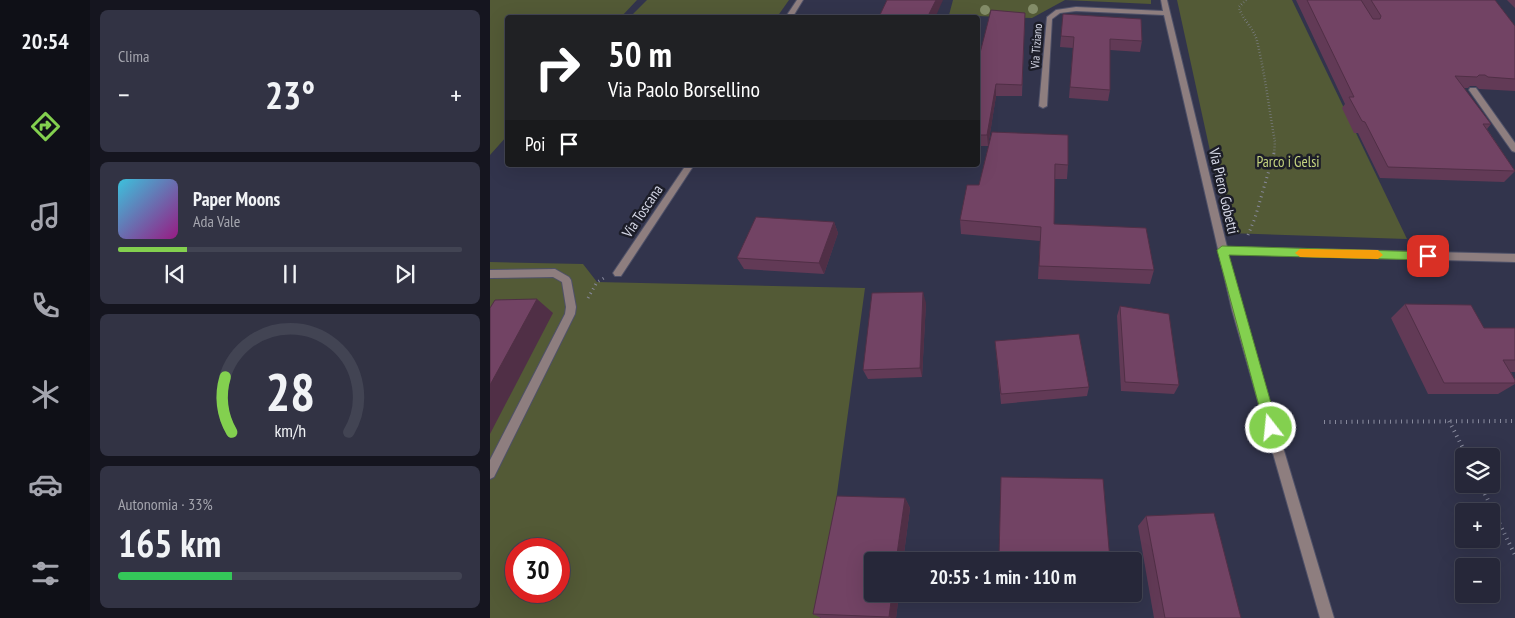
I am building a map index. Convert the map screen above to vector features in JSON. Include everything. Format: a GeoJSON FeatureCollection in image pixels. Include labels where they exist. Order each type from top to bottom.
{"type":"FeatureCollection","features":[{"type":"Feature","properties":{"kind":"street"},"geometry":{"type":"LineString","coordinates":[[790,15],[800,0]]}},
{"type":"Feature","properties":{"kind":"street","name":"Via Piero Gobetti"},"geometry":{"type":"LineString","coordinates":[[1164,0],[1237,310],[1327,618]]}},
{"type":"Feature","properties":{"kind":"street","name":"Via Tiziano"},"geometry":{"type":"LineString","coordinates":[[1043,106],[1049,18],[1058,11],[1076,9],[1167,13]]}},
{"type":"Feature","properties":{"kind":"street"},"geometry":{"type":"LineString","coordinates":[[1474,90],[1515,149]]}},
{"type":"Feature","properties":{"kind":"street","name":"Via Toscana"},"geometry":{"type":"LineString","coordinates":[[618,273],[689,167]]}},
{"type":"Feature","properties":{"kind":"street"},"geometry":{"type":"LineString","coordinates":[[1222,250],[1515,258]]}},
{"type":"Feature","properties":{"kind":"street"},"geometry":{"type":"LineString","coordinates":[[490,274],[555,273],[566,280],[571,307],[570,314],[490,473]]}},
{"type":"Feature","properties":{"kind":"path"},"geometry":{"type":"LineString","coordinates":[[1242,251],[1255,218],[1275,150],[1257,39],[1249,22],[1240,12],[1240,7],[1246,0]]}},
{"type":"Feature","properties":{"kind":"path"},"geometry":{"type":"LineString","coordinates":[[570,314],[579,311],[597,282],[618,273]]}},
{"type":"Feature","properties":{"kind":"path"},"geometry":{"type":"LineString","coordinates":[[1449,421],[1462,448]]}},
{"type":"Feature","properties":{"kind":"path"},"geometry":{"type":"LineString","coordinates":[[1324,422],[1515,421]]}},
{"type":"Feature","properties":{"kind":"path"},"geometry":{"type":"LineString","coordinates":[[1484,493],[1515,555]]}},
{"type":"Feature","properties":{"kind":"green space"},"geometry":{"type":"Polygon","coordinates":[[[490,0],[637,0],[623,15],[505,15],[505,138],[490,155],[490,0]]]}},
{"type":"Feature","properties":{"kind":"green space"},"geometry":{"type":"Polygon","coordinates":[[[647,0],[789,0],[778,15],[632,15],[647,0]]]}},
{"type":"Feature","properties":{"kind":"green space"},"geometry":{"type":"Polygon","coordinates":[[[953,0],[1065,0],[1032,18],[949,15],[953,0]]]}},
{"type":"Feature","properties":{"kind":"green space"},"geometry":{"type":"Polygon","coordinates":[[[1065,0],[1151,0],[1151,4],[1065,0]]]}},
{"type":"Feature","properties":{"kind":"green space","name":"Parco i Gelsi"},"geometry":{"type":"Polygon","coordinates":[[[1177,0],[1292,0],[1407,239],[1228,233],[1177,0]]]}},
{"type":"Feature","properties":{"kind":"green space"},"geometry":{"type":"Polygon","coordinates":[[[490,262],[583,264],[597,282],[865,288],[820,618],[490,618],[490,262]]]}},
{"type":"Feature","properties":{"kind":"building"},"geometry":{"type":"Polygon","coordinates":[[[887,0],[936,0],[928,15],[880,15],[887,0]]]}},
{"type":"Feature","properties":{"kind":"building"},"geometry":{"type":"Polygon","coordinates":[[[1307,0],[1361,0],[1373,19],[1380,19],[1381,16],[1371,0],[1495,0],[1515,26],[1515,79],[1488,77],[1485,75],[1477,77],[1455,76],[1491,124],[1483,124],[1515,171],[1388,167],[1365,122],[1362,121],[1349,97],[1354,97],[1307,0]]]}},
{"type":"Feature","properties":{"kind":"building"},"geometry":{"type":"Polygon","coordinates":[[[991,10],[1025,13],[1022,85],[996,84],[987,135],[980,135],[980,53],[991,10]]]}},
{"type":"Feature","properties":{"kind":"building"},"geometry":{"type":"Polygon","coordinates":[[[1063,14],[1141,19],[1142,41],[1110,39],[1110,90],[1070,87],[1074,37],[1061,36],[1063,14]]]}},
{"type":"Feature","properties":{"kind":"building"},"geometry":{"type":"Polygon","coordinates":[[[992,132],[1068,135],[1068,165],[1055,164],[1054,224],[1146,228],[1154,270],[1039,266],[1041,227],[960,220],[967,185],[979,185],[992,132]]]}},
{"type":"Feature","properties":{"kind":"building"},"geometry":{"type":"Polygon","coordinates":[[[756,217],[834,222],[819,263],[737,258],[756,217]]]}},
{"type":"Feature","properties":{"kind":"building"},"geometry":{"type":"Polygon","coordinates":[[[923,292],[920,368],[863,370],[872,293],[923,292]]]}},
{"type":"Feature","properties":{"kind":"building"},"geometry":{"type":"Polygon","coordinates":[[[537,299],[490,385],[490,308],[495,300],[537,299]]]}},
{"type":"Feature","properties":{"kind":"building"},"geometry":{"type":"Polygon","coordinates":[[[1405,304],[1471,305],[1484,328],[1515,328],[1515,360],[1503,360],[1515,383],[1444,383],[1405,304]]]}},
{"type":"Feature","properties":{"kind":"building"},"geometry":{"type":"Polygon","coordinates":[[[1120,306],[1169,314],[1179,385],[1125,382],[1120,306]]]}},
{"type":"Feature","properties":{"kind":"building"},"geometry":{"type":"Polygon","coordinates":[[[1079,334],[1089,387],[1001,394],[995,341],[1079,334]]]}},
{"type":"Feature","properties":{"kind":"building"},"geometry":{"type":"Polygon","coordinates":[[[1001,477],[1103,479],[1109,552],[999,552],[1001,477]]]}},
{"type":"Feature","properties":{"kind":"building"},"geometry":{"type":"Polygon","coordinates":[[[837,496],[905,498],[897,552],[864,552],[864,602],[891,602],[889,617],[813,614],[837,496]]]}},
{"type":"Feature","properties":{"kind":"building"},"geometry":{"type":"Polygon","coordinates":[[[1214,513],[1241,618],[1165,618],[1146,516],[1214,513]]]}},
{"type":"Feature","properties":{"kind":"slow traffic"},"geometry":{"type":"LineString","coordinates":[[1300,253],[1378,255]]}},
{"type":"Feature","properties":{"kind":"route"},"geometry":{"type":"LineString","coordinates":[[1271,428],[1222,250],[1428,256]]}}]}
